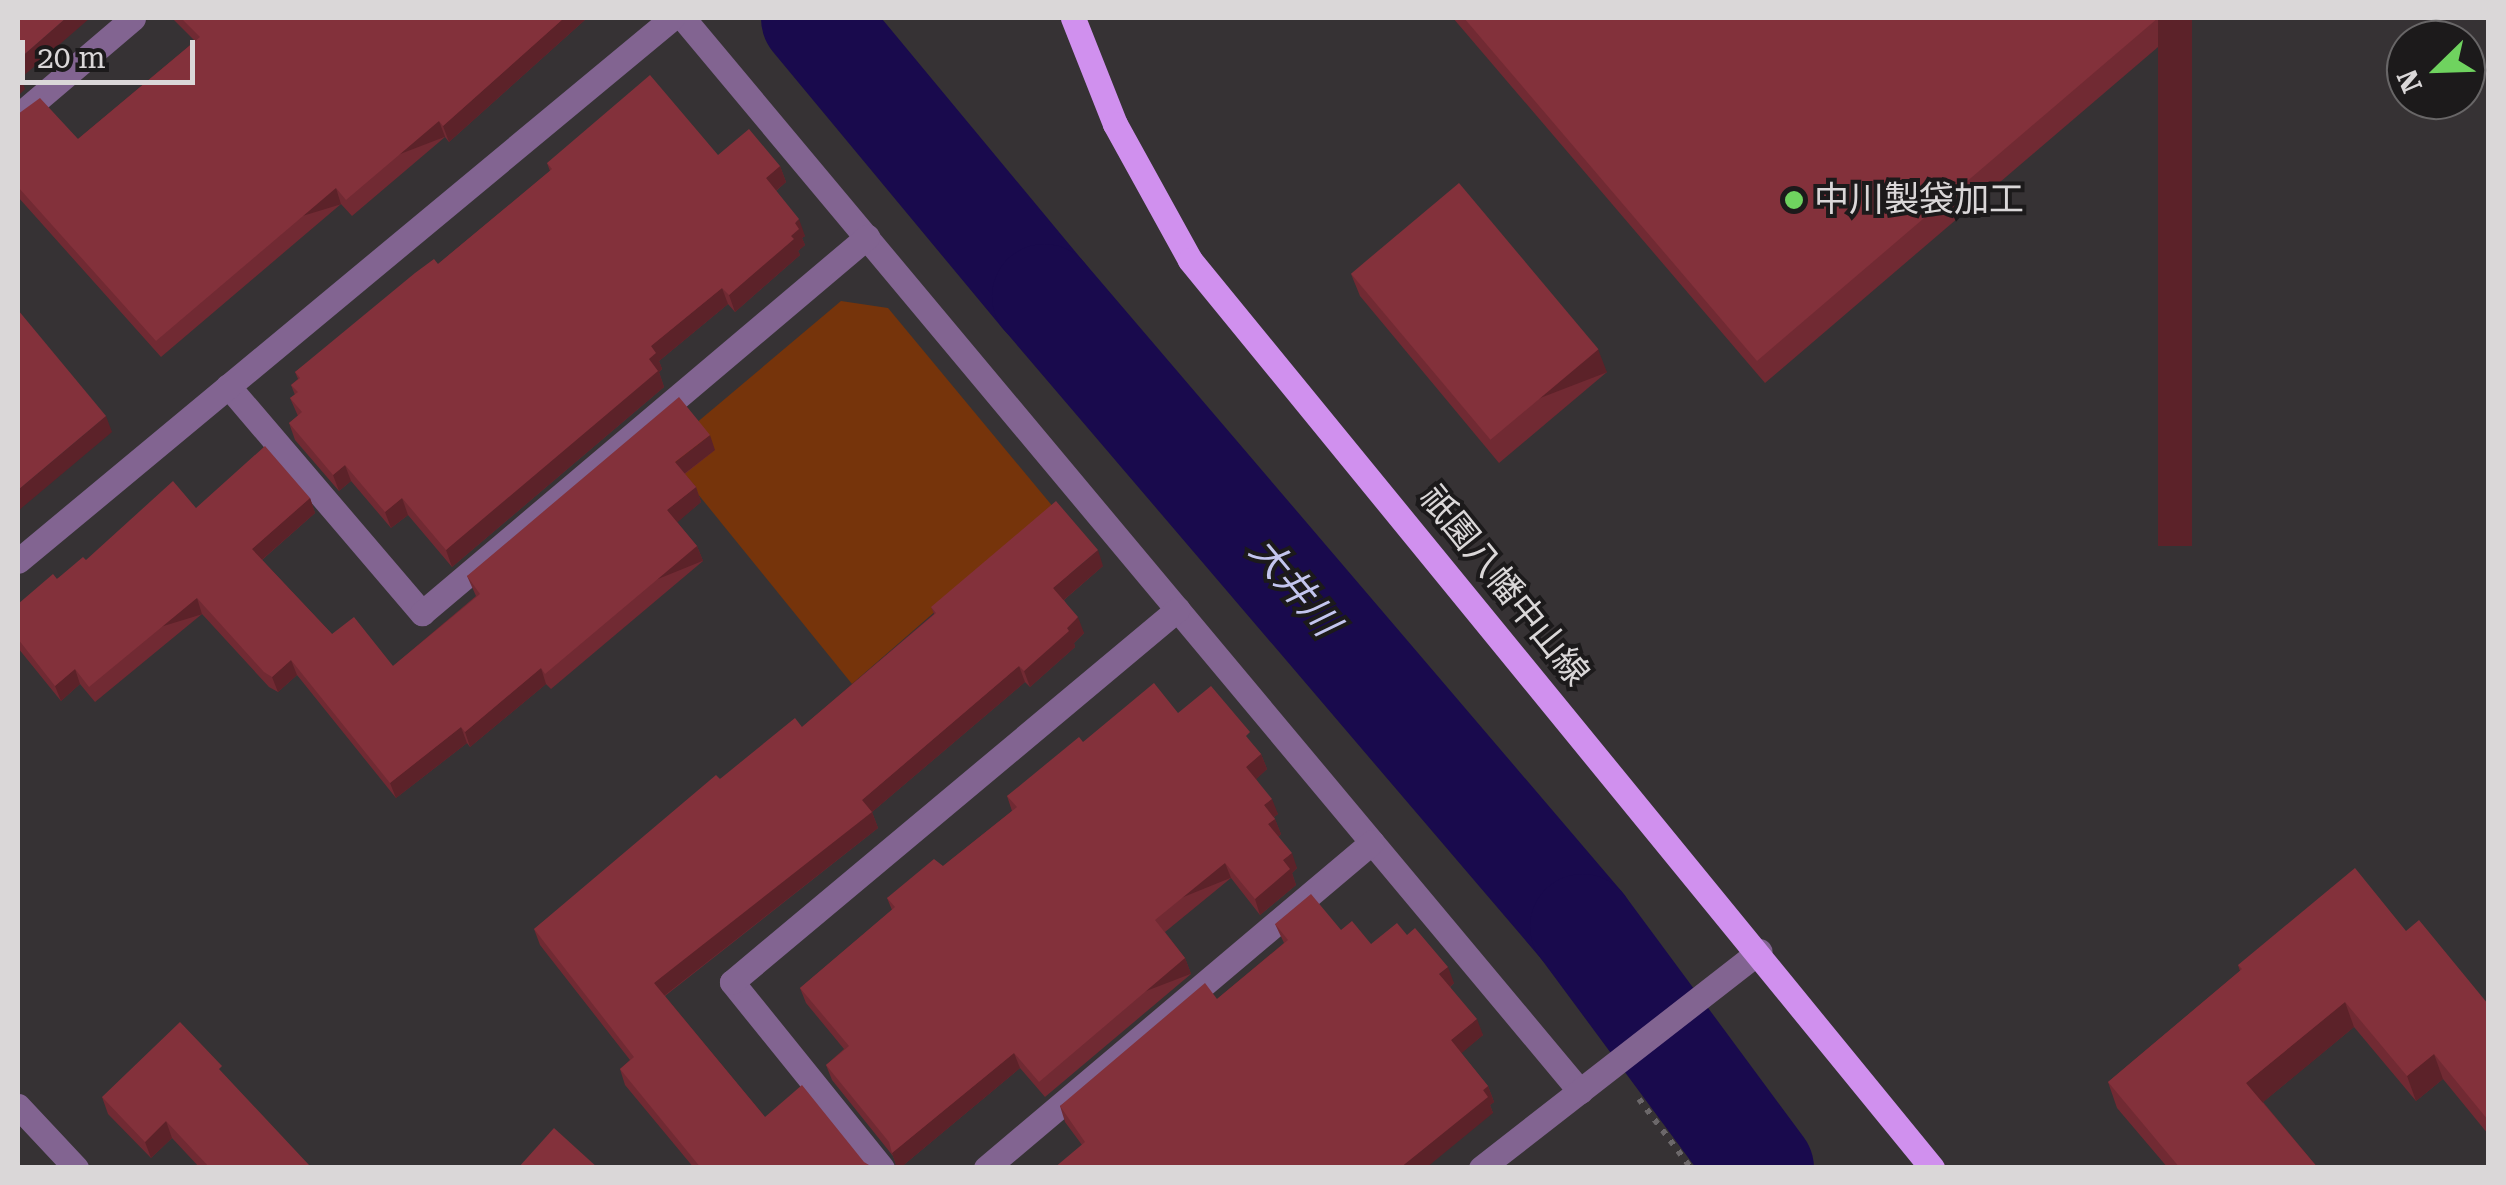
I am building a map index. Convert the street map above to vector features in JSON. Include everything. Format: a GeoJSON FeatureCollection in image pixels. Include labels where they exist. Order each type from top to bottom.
{"type":"FeatureCollection","features":[{"type":"Feature","properties":{"kind":"main road","name":"祇園八幡中山線"},"geometry":{"type":"LineString","coordinates":[[1073,18],[1115,124],[1190,260],[1760,952],[1932,1168]]}},
{"type":"Feature","properties":{"kind":"street"},"geometry":{"type":"LineString","coordinates":[[18,116],[133,18]]}},
{"type":"Feature","properties":{"kind":"street"},"geometry":{"type":"LineString","coordinates":[[18,560],[672,18]]}},
{"type":"Feature","properties":{"kind":"street"},"geometry":{"type":"LineString","coordinates":[[683,18],[1580,1091]]}},
{"type":"Feature","properties":{"kind":"street"},"geometry":{"type":"LineString","coordinates":[[228,386],[422,613],[867,237]]}},
{"type":"Feature","properties":{"kind":"street"},"geometry":{"type":"LineString","coordinates":[[882,1168],[732,982],[1178,609]]}},
{"type":"Feature","properties":{"kind":"street"},"geometry":{"type":"LineString","coordinates":[[986,1168],[1372,842]]}},
{"type":"Feature","properties":{"kind":"street"},"geometry":{"type":"LineString","coordinates":[[1481,1168],[1760,952]]}},
{"type":"Feature","properties":{"kind":"street"},"geometry":{"type":"LineString","coordinates":[[18,1106],[60,1162]]}},
{"type":"Feature","properties":{"kind":"shaded area"},"geometry":{"type":"Polygon","coordinates":[[[841,301],[888,308],[1054,508],[852,684],[663,451],[841,301]]]}},
{"type":"Feature","properties":{"kind":"building"},"geometry":{"type":"Polygon","coordinates":[[[18,18],[66,18],[18,60],[18,18]]]}},
{"type":"Feature","properties":{"kind":"building"},"geometry":{"type":"Polygon","coordinates":[[[181,18],[564,18],[443,126],[439,121],[346,200],[336,188],[156,341],[18,187],[18,114],[40,98],[78,139],[200,37],[181,18]]]}},
{"type":"Feature","properties":{"kind":"building","name":"中川製袋加工"},"geometry":{"type":"Polygon","coordinates":[[[1464,18],[2158,18],[1757,361],[1464,18]]]}},
{"type":"Feature","properties":{"kind":"building"},"geometry":{"type":"Polygon","coordinates":[[[650,75],[718,155],[749,129],[780,166],[766,178],[799,219],[795,223],[799,229],[791,236],[794,239],[729,295],[722,288],[651,346],[656,353],[649,359],[658,371],[446,550],[402,498],[385,512],[345,465],[333,475],[289,423],[302,412],[290,398],[298,392],[291,385],[300,378],[295,372],[415,273],[434,259],[438,264],[552,169],[547,163],[650,75]]]}},
{"type":"Feature","properties":{"kind":"building"},"geometry":{"type":"Polygon","coordinates":[[[1459,183],[1598,349],[1490,440],[1351,274],[1459,183]]]}},
{"type":"Feature","properties":{"kind":"building"},"geometry":{"type":"Polygon","coordinates":[[[18,310],[106,416],[18,490],[18,310]]]}},
{"type":"Feature","properties":{"kind":"building"},"geometry":{"type":"Polygon","coordinates":[[[679,397],[710,435],[675,462],[696,487],[667,510],[697,546],[545,674],[541,668],[465,732],[461,727],[390,783],[291,660],[272,677],[264,672],[197,598],[89,687],[75,669],[55,686],[18,639],[18,604],[53,574],[57,579],[83,557],[86,560],[173,481],[196,508],[265,446],[310,498],[252,549],[332,634],[354,617],[393,666],[480,594],[467,576],[679,397]]]}},
{"type":"Feature","properties":{"kind":"building"},"geometry":{"type":"Polygon","coordinates":[[[1056,501],[1098,550],[1053,588],[1078,617],[1067,628],[1069,631],[1024,671],[1019,666],[862,800],[872,812],[654,983],[765,1117],[802,1085],[864,1162],[874,1168],[701,1168],[620,1069],[634,1057],[534,929],[716,775],[720,779],[795,718],[802,727],[936,613],[931,607],[1056,501]]]}},
{"type":"Feature","properties":{"kind":"building"},"geometry":{"type":"Polygon","coordinates":[[[1154,683],[1178,713],[1211,686],[1250,732],[1246,736],[1261,754],[1246,767],[1272,799],[1264,805],[1275,819],[1268,824],[1292,853],[1283,860],[1290,869],[1255,899],[1225,863],[1155,920],[1185,958],[1039,1082],[1014,1053],[892,1153],[889,1142],[826,1065],[849,1046],[800,988],[895,907],[887,898],[934,859],[943,866],[1017,807],[1007,796],[1079,737],[1083,742],[1154,683]]]}},
{"type":"Feature","properties":{"kind":"building"},"geometry":{"type":"Polygon","coordinates":[[[2355,868],[2406,931],[2419,920],[2488,1004],[2488,1120],[2434,1054],[2407,1076],[2345,1002],[2246,1083],[2318,1168],[2180,1168],[2108,1082],[2242,969],[2238,965],[2355,868]]]}},
{"type":"Feature","properties":{"kind":"building"},"geometry":{"type":"Polygon","coordinates":[[[1311,894],[1341,930],[1352,921],[1371,944],[1397,923],[1407,935],[1415,928],[1448,967],[1439,974],[1477,1019],[1451,1040],[1488,1086],[1483,1090],[1488,1097],[1400,1168],[1054,1168],[1085,1142],[1060,1106],[1205,983],[1217,999],[1288,940],[1275,924],[1311,894]]]}},
{"type":"Feature","properties":{"kind":"building"},"geometry":{"type":"Polygon","coordinates":[[[180,1022],[309,1165],[306,1168],[210,1168],[166,1121],[145,1142],[102,1097],[180,1022]]]}},
{"type":"Feature","properties":{"kind":"building"},"geometry":{"type":"Polygon","coordinates":[[[554,1128],[598,1168],[518,1168],[554,1128]]]}},
{"type":"Feature","properties":{"kind":"waterway","name":"大井川"},"geometry":{"type":"LineString","coordinates":[[813,18],[1044,296],[1582,926],[1761,1168]]}},
{"type":"Feature","properties":{"kind":"place","name":"中川製袋加工"},"geometry":{"type":"Point","coordinates":[1794,200]}}]}
